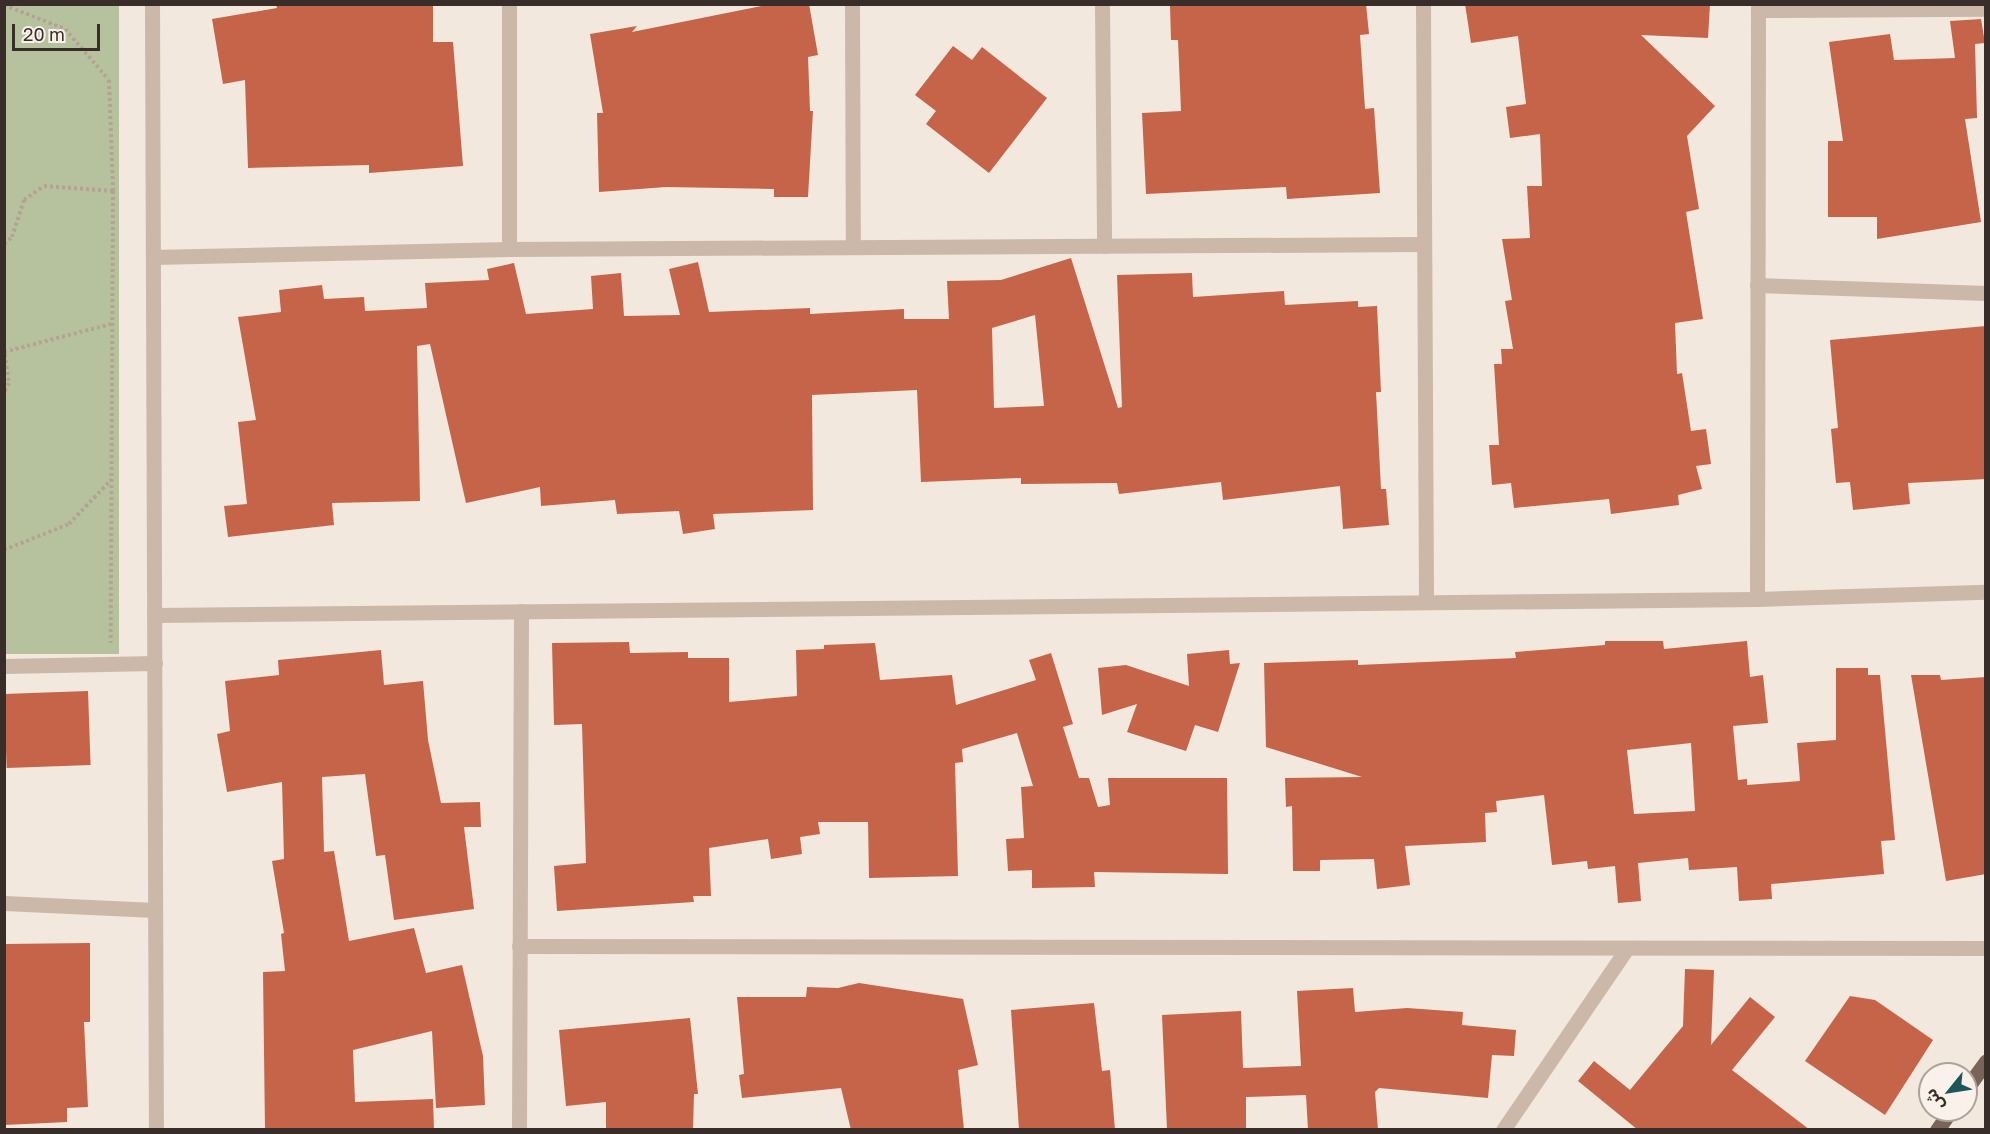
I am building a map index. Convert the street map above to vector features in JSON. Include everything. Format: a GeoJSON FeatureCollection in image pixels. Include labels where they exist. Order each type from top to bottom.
{"type":"FeatureCollection","features":[{"type":"Feature","properties":{"kind":"street"},"geometry":{"type":"LineString","coordinates":[[152,4],[156,1130]]}},
{"type":"Feature","properties":{"kind":"street"},"geometry":{"type":"LineString","coordinates":[[509,4],[509,249]]}},
{"type":"Feature","properties":{"kind":"street"},"geometry":{"type":"LineString","coordinates":[[852,4],[854,247]]}},
{"type":"Feature","properties":{"kind":"street"},"geometry":{"type":"LineString","coordinates":[[1102,4],[1104,246]]}},
{"type":"Feature","properties":{"kind":"street"},"geometry":{"type":"LineString","coordinates":[[1423,4],[1426,602]]}},
{"type":"Feature","properties":{"kind":"street"},"geometry":{"type":"LineString","coordinates":[[1757,599],[1758,7],[1986,9]]}},
{"type":"Feature","properties":{"kind":"street"},"geometry":{"type":"LineString","coordinates":[[153,256],[509,249],[1424,244]]}},
{"type":"Feature","properties":{"kind":"street"},"geometry":{"type":"LineString","coordinates":[[1757,285],[1986,293]]}},
{"type":"Feature","properties":{"kind":"street"},"geometry":{"type":"LineString","coordinates":[[154,615],[1757,599],[1986,592]]}},
{"type":"Feature","properties":{"kind":"street"},"geometry":{"type":"LineString","coordinates":[[519,1130],[521,611]]}},
{"type":"Feature","properties":{"kind":"street"},"geometry":{"type":"LineString","coordinates":[[4,666],[155,663]]}},
{"type":"Feature","properties":{"kind":"street"},"geometry":{"type":"LineString","coordinates":[[4,903],[156,910]]}},
{"type":"Feature","properties":{"kind":"street"},"geometry":{"type":"LineString","coordinates":[[519,946],[1986,948]]}},
{"type":"Feature","properties":{"kind":"street"},"geometry":{"type":"LineString","coordinates":[[1503,1130],[1627,948]]}},
{"type":"Feature","properties":{"kind":"path"},"geometry":{"type":"LineString","coordinates":[[4,5],[65,29],[109,80],[113,191],[111,664]]}},
{"type":"Feature","properties":{"kind":"path"},"geometry":{"type":"LineString","coordinates":[[4,244],[12,237],[24,200],[44,186],[113,191]]}},
{"type":"Feature","properties":{"kind":"path"},"geometry":{"type":"LineString","coordinates":[[4,393],[9,383],[5,350],[111,324]]}},
{"type":"Feature","properties":{"kind":"path"},"geometry":{"type":"LineString","coordinates":[[4,550],[69,524],[112,479]]}},
{"type":"Feature","properties":{"kind":"green space"},"geometry":{"type":"Polygon","coordinates":[[[4,5],[119,5],[119,654],[4,654],[4,5]]]}},
{"type":"Feature","properties":{"kind":"building"},"geometry":{"type":"Polygon","coordinates":[[[276,4],[433,4],[433,42],[453,42],[463,166],[369,173],[369,165],[248,168],[245,80],[223,84],[212,19],[277,8],[276,4]]]}},
{"type":"Feature","properties":{"kind":"building"},"geometry":{"type":"Polygon","coordinates":[[[772,4],[809,4],[818,55],[808,57],[810,111],[813,111],[808,197],[774,197],[774,189],[666,187],[599,192],[597,113],[603,113],[590,34],[637,26],[632,32],[772,4]]]}},
{"type":"Feature","properties":{"kind":"building"},"geometry":{"type":"Polygon","coordinates":[[[1366,4],[1369,34],[1360,35],[1365,109],[1374,108],[1380,193],[1287,199],[1286,187],[1146,194],[1142,113],[1181,111],[1178,40],[1171,40],[1170,6],[1366,4]]]}},
{"type":"Feature","properties":{"kind":"building"},"geometry":{"type":"Polygon","coordinates":[[[1465,4],[1710,4],[1708,38],[1641,35],[1715,106],[1687,136],[1699,209],[1686,212],[1703,319],[1675,323],[1677,374],[1682,373],[1691,431],[1706,429],[1711,464],[1696,466],[1702,489],[1678,495],[1679,505],[1611,514],[1609,499],[1514,508],[1511,483],[1492,485],[1489,445],[1499,445],[1494,364],[1502,364],[1501,349],[1513,349],[1505,301],[1512,300],[1502,239],[1530,238],[1527,186],[1542,186],[1540,134],[1510,138],[1506,107],[1526,104],[1518,36],[1471,43],[1465,4]]]}},
{"type":"Feature","properties":{"kind":"building"},"geometry":{"type":"Polygon","coordinates":[[[1981,19],[1985,43],[1975,44],[1977,118],[1965,119],[1981,222],[1877,239],[1877,217],[1828,217],[1828,141],[1843,141],[1829,42],[1890,34],[1894,60],[1955,58],[1950,21],[1981,19]]]}},
{"type":"Feature","properties":{"kind":"building"},"geometry":{"type":"Polygon","coordinates":[[[953,46],[972,60],[982,47],[1047,98],[989,173],[926,124],[936,111],[915,95],[953,46]]]}},
{"type":"Feature","properties":{"kind":"building"},"geometry":{"type":"Polygon","coordinates":[[[1071,258],[1118,408],[1122,407],[1117,275],[1192,273],[1193,297],[1284,291],[1285,305],[1358,301],[1358,307],[1377,306],[1381,392],[1376,392],[1381,489],[1386,489],[1389,525],[1343,529],[1340,486],[1223,500],[1221,482],[1119,494],[1117,483],[1021,484],[1021,478],[921,482],[917,390],[812,395],[813,510],[713,514],[715,529],[683,534],[679,511],[617,514],[615,500],[541,506],[540,487],[466,503],[430,344],[417,346],[420,501],[332,503],[334,525],[228,537],[224,506],[247,504],[238,422],[256,420],[238,317],[281,312],[279,290],[322,285],[324,299],[364,297],[365,311],[427,308],[425,283],[489,280],[487,269],[514,263],[526,314],[593,309],[591,276],[621,273],[624,316],[680,315],[669,269],[698,262],[709,312],[810,308],[810,314],[904,309],[904,319],[949,319],[947,281],[1001,280],[1071,258]],[[1035,315],[992,328],[994,408],[1044,406],[1035,315]]]}},
{"type":"Feature","properties":{"kind":"building"},"geometry":{"type":"Polygon","coordinates":[[[1986,326],[1986,479],[1908,483],[1910,504],[1853,510],[1850,482],[1836,483],[1831,429],[1838,428],[1830,340],[1986,326]]]}},
{"type":"Feature","properties":{"kind":"building"},"geometry":{"type":"Polygon","coordinates":[[[1605,641],[1663,641],[1664,649],[1747,641],[1750,677],[1763,675],[1768,723],[1733,726],[1738,780],[1747,779],[1747,785],[1800,781],[1797,743],[1836,740],[1836,668],[1868,668],[1868,675],[1880,675],[1895,840],[1881,841],[1884,874],[1771,884],[1772,899],[1739,901],[1737,867],[1689,870],[1688,858],[1638,863],[1641,901],[1618,903],[1615,866],[1588,869],[1587,861],[1552,865],[1544,795],[1496,801],[1497,812],[1485,813],[1486,842],[1405,846],[1410,885],[1377,889],[1374,859],[1320,860],[1320,871],[1293,871],[1292,806],[1286,807],[1285,778],[1362,777],[1266,747],[1264,663],[1358,660],[1358,665],[1516,658],[1515,652],[1605,645],[1605,641]],[[1691,743],[1627,750],[1634,814],[1695,811],[1691,743]]]}},
{"type":"Feature","properties":{"kind":"building"},"geometry":{"type":"Polygon","coordinates":[[[629,642],[630,653],[688,652],[688,658],[729,658],[729,702],[797,696],[796,650],[824,649],[824,645],[875,643],[880,680],[952,675],[956,705],[1036,680],[1029,660],[1051,653],[1073,724],[1063,727],[1079,778],[1089,778],[1098,807],[1110,805],[1108,778],[1227,778],[1228,874],[1094,872],[1095,887],[1032,888],[1032,870],[1008,871],[1006,839],[1024,838],[1021,787],[1033,786],[1017,733],[962,749],[963,762],[955,763],[958,876],[869,878],[868,822],[818,822],[820,834],[800,837],[802,854],[771,859],[768,839],[709,848],[711,896],[693,896],[694,902],[557,911],[554,866],[586,863],[582,724],[554,725],[552,643],[629,642]]]}},
{"type":"Feature","properties":{"kind":"building"},"geometry":{"type":"Polygon","coordinates":[[[381,650],[384,685],[423,681],[428,740],[441,803],[480,802],[481,827],[464,827],[474,909],[394,920],[385,855],[376,856],[365,774],[322,777],[324,852],[334,851],[349,941],[414,928],[426,973],[462,965],[483,1056],[485,1105],[436,1108],[432,1031],[353,1050],[355,1102],[433,1099],[434,1130],[265,1130],[263,972],[285,971],[281,934],[284,933],[272,861],[284,859],[282,782],[227,792],[217,734],[230,731],[225,681],[279,675],[278,660],[381,650]]]}},
{"type":"Feature","properties":{"kind":"building"},"geometry":{"type":"Polygon","coordinates":[[[1229,650],[1230,664],[1240,663],[1218,732],[1195,725],[1186,751],[1127,732],[1137,704],[1102,715],[1098,668],[1126,665],[1189,686],[1187,654],[1229,650]]]}},
{"type":"Feature","properties":{"kind":"building"},"geometry":{"type":"Polygon","coordinates":[[[1911,675],[1940,675],[1941,680],[1986,677],[1986,874],[1946,881],[1911,675]]]}},
{"type":"Feature","properties":{"kind":"building"},"geometry":{"type":"Polygon","coordinates":[[[88,691],[91,765],[7,768],[4,694],[88,691]]]}},
{"type":"Feature","properties":{"kind":"building"},"geometry":{"type":"Polygon","coordinates":[[[90,943],[90,1022],[84,1022],[88,1107],[67,1108],[67,1122],[4,1125],[4,944],[90,943]]]}},
{"type":"Feature","properties":{"kind":"building"},"geometry":{"type":"Polygon","coordinates":[[[1685,969],[1714,970],[1711,1045],[1750,997],[1775,1017],[1732,1070],[1810,1130],[1638,1130],[1578,1081],[1594,1061],[1630,1090],[1683,1026],[1685,969]]]}},
{"type":"Feature","properties":{"kind":"building"},"geometry":{"type":"Polygon","coordinates":[[[859,983],[963,999],[978,1065],[958,1070],[964,1130],[851,1130],[841,1088],[742,1098],[739,1075],[744,1074],[737,997],[806,997],[807,987],[838,988],[859,983]]]}},
{"type":"Feature","properties":{"kind":"building"},"geometry":{"type":"Polygon","coordinates":[[[1353,988],[1355,1012],[1407,1008],[1463,1012],[1462,1025],[1516,1030],[1514,1056],[1492,1055],[1488,1098],[1379,1088],[1375,1092],[1378,1130],[1308,1130],[1306,1095],[1246,1097],[1246,1130],[1167,1130],[1162,1015],[1241,1011],[1243,1068],[1301,1066],[1297,991],[1353,988]]]}},
{"type":"Feature","properties":{"kind":"building"},"geometry":{"type":"Polygon","coordinates":[[[1850,996],[1875,1000],[1933,1040],[1885,1115],[1805,1061],[1850,996]]]}},
{"type":"Feature","properties":{"kind":"building"},"geometry":{"type":"Polygon","coordinates":[[[1094,1003],[1102,1071],[1110,1070],[1115,1130],[1019,1130],[1011,1010],[1094,1003]]]}},
{"type":"Feature","properties":{"kind":"building"},"geometry":{"type":"Polygon","coordinates":[[[690,1018],[698,1094],[694,1094],[693,1130],[606,1130],[606,1102],[566,1106],[559,1030],[690,1018]]]}}]}
